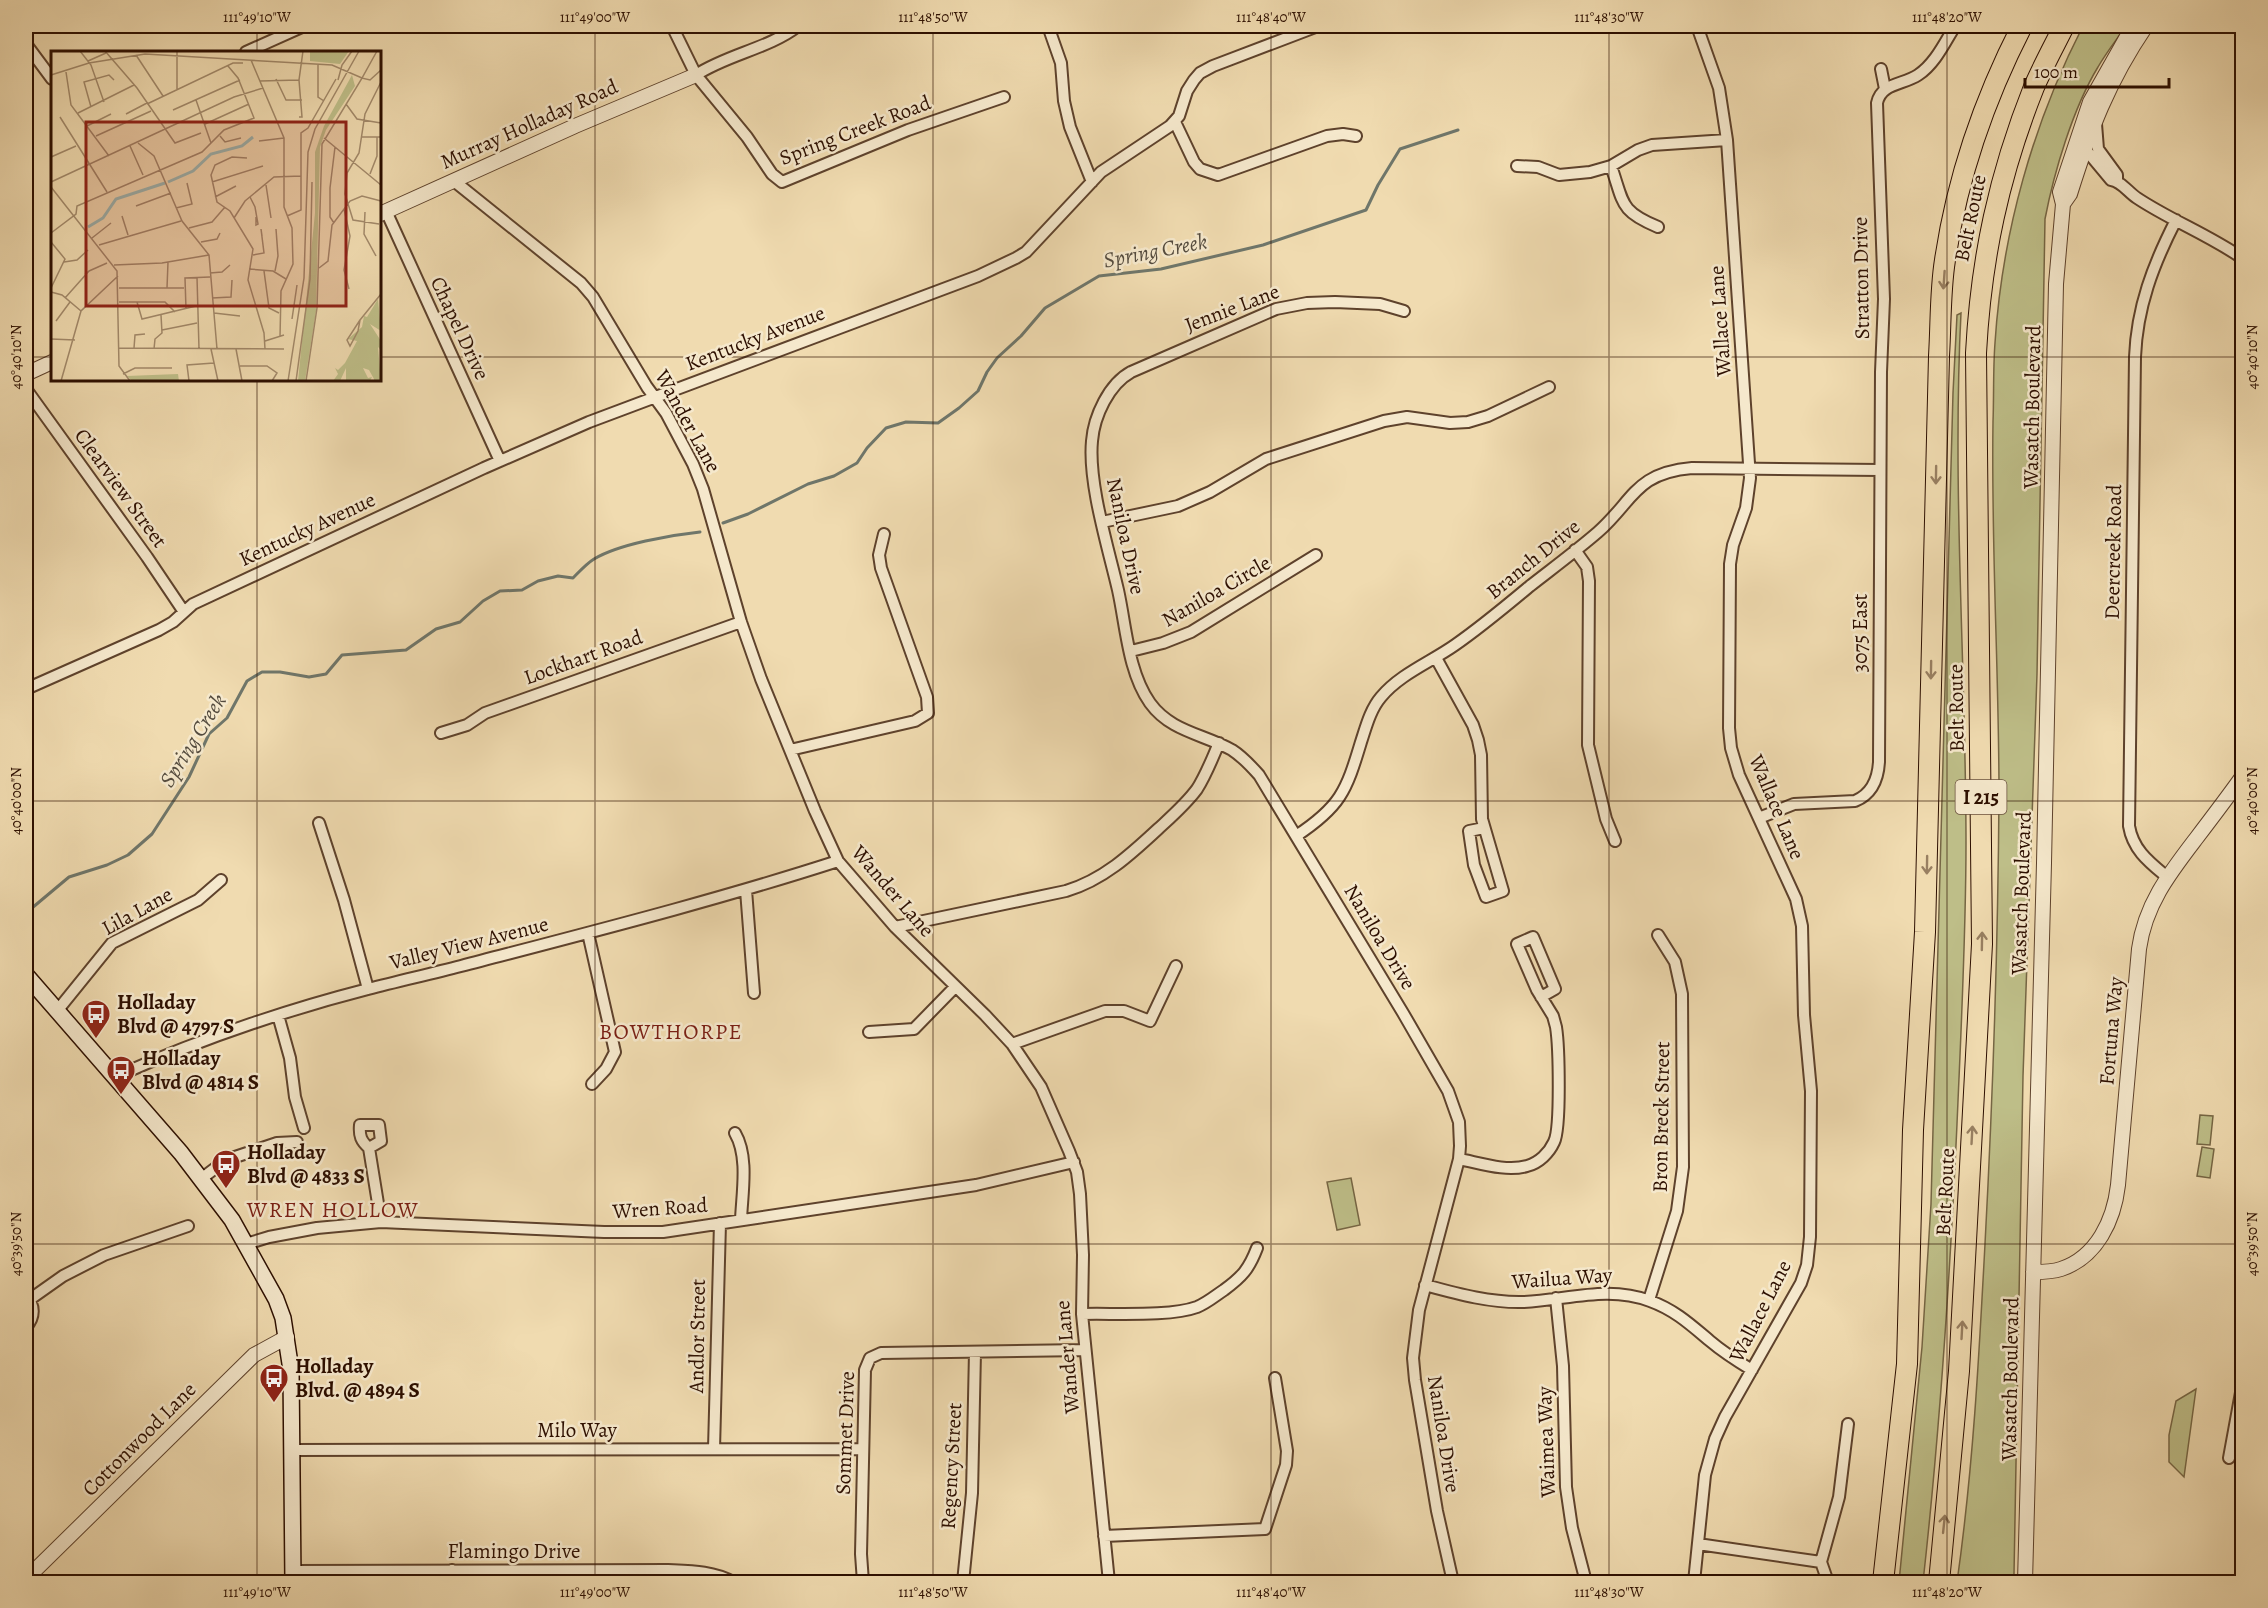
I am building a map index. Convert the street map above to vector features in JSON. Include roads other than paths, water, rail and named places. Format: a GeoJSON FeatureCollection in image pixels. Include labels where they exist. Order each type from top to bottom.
{"type":"FeatureCollection","features":[{"type":"Feature","properties":{"kind":"highway"},"geometry":{"type":"LineString","coordinates":[[1965,169],[1993,61],[2008,26]]}},
{"type":"Feature","properties":{"kind":"highway","name":"Belt Route"},"geometry":{"type":"LineString","coordinates":[[1883,1582],[1907,1364],[1913,1130],[1925,933],[1938,356],[1945,260],[1965,169],[2002,65],[2022,26]]}},
{"type":"Feature","properties":{"kind":"highway","name":"Belt Route"},"geometry":{"type":"LineString","coordinates":[[1939,1582],[1959,1371],[1982,944],[1976,353],[1978,305],[1986,248],[2001,180],[2035,86],[2064,26]]}},
{"type":"Feature","properties":{"kind":"main road"},"geometry":{"type":"LineString","coordinates":[[26,975],[171,1140],[232,1220],[276,1299],[283,1318],[291,1370],[293,1577]]}},
{"type":"Feature","properties":{"kind":"street"},"geometry":{"type":"LineString","coordinates":[[248,51],[304,26]]}},
{"type":"Feature","properties":{"kind":"street"},"geometry":{"type":"LineString","coordinates":[[672,26],[696,75],[781,38],[798,26]]}},
{"type":"Feature","properties":{"kind":"street"},"geometry":{"type":"LineString","coordinates":[[1048,26],[1061,63],[1064,101],[1070,127],[1092,182]]}},
{"type":"Feature","properties":{"kind":"street"},"geometry":{"type":"LineString","coordinates":[[1318,26],[1206,69],[1190,85],[1175,122],[1200,170],[1218,175],[1327,136],[1343,134],[1356,136]]}},
{"type":"Feature","properties":{"kind":"street","name":"Wallace Lane"},"geometry":{"type":"LineString","coordinates":[[1695,1582],[1703,1488],[1711,1451],[1725,1417],[1801,1283],[1807,1265],[1810,1237],[1811,1090],[1804,1015],[1802,926],[1796,899],[1736,766],[1730,728],[1730,564],[1733,545],[1747,504],[1749,469],[1728,140],[1719,88],[1698,26]]}},
{"type":"Feature","properties":{"kind":"street"},"geometry":{"type":"LineString","coordinates":[[1885,89],[1918,75],[1930,64],[1955,26]]}},
{"type":"Feature","properties":{"kind":"street","name":"Wasatch Boulevard"},"geometry":{"type":"LineString","coordinates":[[2025,1582],[2056,284],[2062,204],[2070,194],[2080,144],[2098,85],[2133,26]]}},
{"type":"Feature","properties":{"kind":"street","name":"Wasatch Boulevard"},"geometry":{"type":"LineString","coordinates":[[2080,144],[2096,118],[2112,81],[2146,26]]}},
{"type":"Feature","properties":{"kind":"street"},"geometry":{"type":"LineString","coordinates":[[2238,26],[2242,28]]}},
{"type":"Feature","properties":{"kind":"street"},"geometry":{"type":"LineString","coordinates":[[26,44],[51,78]]}},
{"type":"Feature","properties":{"kind":"street","name":"Stratton Drive"},"geometry":{"type":"LineString","coordinates":[[1880,470],[1884,299],[1876,107],[1879,95],[1885,89],[1881,69]]}},
{"type":"Feature","properties":{"kind":"street","name":"Spring Creek Road"},"geometry":{"type":"LineString","coordinates":[[696,75],[747,136],[772,174],[782,182],[908,130],[1004,97]]}},
{"type":"Feature","properties":{"kind":"street","name":"Murray Holladay Road"},"geometry":{"type":"LineString","coordinates":[[383,213],[623,105],[696,75]]}},
{"type":"Feature","properties":{"kind":"street"},"geometry":{"type":"LineString","coordinates":[[2096,118],[2097,145],[2117,175],[2117,181]]}},
{"type":"Feature","properties":{"kind":"street","name":"Kentucky Avenue"},"geometry":{"type":"LineString","coordinates":[[26,689],[159,630],[194,604],[500,461],[589,422],[1004,265],[1035,244],[1108,167],[1175,122]]}},
{"type":"Feature","properties":{"kind":"street"},"geometry":{"type":"LineString","coordinates":[[1516,166],[1538,167],[1563,175],[1598,171],[1652,145],[1728,140]]}},
{"type":"Feature","properties":{"kind":"street"},"geometry":{"type":"LineString","coordinates":[[2080,144],[2111,180],[2117,181],[2135,197],[2242,258]]}},
{"type":"Feature","properties":{"kind":"street"},"geometry":{"type":"LineString","coordinates":[[1611,166],[1622,202],[1628,211],[1640,220],[1658,227]]}},
{"type":"Feature","properties":{"kind":"street","name":"Wander Lane"},"geometry":{"type":"LineString","coordinates":[[454,181],[581,283],[593,297],[681,440],[703,489],[741,622],[761,679],[838,861],[895,927],[1012,1044],[1041,1087],[1074,1162],[1080,1194],[1083,1255],[1082,1314],[1109,1582]]}},
{"type":"Feature","properties":{"kind":"street","name":"Chapel Drive"},"geometry":{"type":"LineString","coordinates":[[383,213],[500,461]]}},
{"type":"Feature","properties":{"kind":"street","name":"Deercreek Road"},"geometry":{"type":"LineString","coordinates":[[2167,877],[2138,851],[2129,826],[2135,357],[2138,322],[2151,271],[2176,220]]}},
{"type":"Feature","properties":{"kind":"street","name":"Jennie Lane"},"geometry":{"type":"LineString","coordinates":[[1118,382],[1131,372],[1276,309],[1307,303],[1335,302],[1380,304],[1404,311]]}},
{"type":"Feature","properties":{"kind":"street"},"geometry":{"type":"LineString","coordinates":[[26,374],[51,362]]}},
{"type":"Feature","properties":{"kind":"street","name":"Naniloa Drive"},"geometry":{"type":"LineString","coordinates":[[1118,382],[1102,407],[1093,433],[1091,461],[1102,522],[1140,686],[1158,713],[1183,730],[1234,751],[1252,767],[1296,836],[1448,1090],[1459,1122],[1459,1159],[1414,1335],[1415,1380],[1442,1537],[1453,1582]]}},
{"type":"Feature","properties":{"kind":"street"},"geometry":{"type":"LineString","coordinates":[[1102,522],[1178,506],[1210,492],[1266,459],[1384,421],[1407,417],[1450,423],[1468,422],[1488,416],[1549,387]]}},
{"type":"Feature","properties":{"kind":"street","name":"Clearview Street"},"geometry":{"type":"LineString","coordinates":[[26,389],[147,556],[184,612]]}},
{"type":"Feature","properties":{"kind":"street","name":"Branch Drive"},"geometry":{"type":"LineString","coordinates":[[1296,836],[1326,814],[1343,792],[1368,718],[1381,697],[1400,680],[1471,633],[1575,550],[1602,528],[1638,488],[1651,479],[1682,469],[1880,470]]}},
{"type":"Feature","properties":{"kind":"street","name":"3075 East"},"geometry":{"type":"LineString","coordinates":[[1759,818],[1794,804],[1849,802],[1862,798],[1875,782],[1879,762],[1880,470]]}},
{"type":"Feature","properties":{"kind":"street"},"geometry":{"type":"LineString","coordinates":[[790,750],[915,721],[928,712],[927,697],[881,568],[879,555],[884,534]]}},
{"type":"Feature","properties":{"kind":"street"},"geometry":{"type":"LineString","coordinates":[[1575,550],[1587,567],[1589,581],[1589,753],[1606,819],[1615,841]]}},
{"type":"Feature","properties":{"kind":"street","name":"Naniloa Circle"},"geometry":{"type":"LineString","coordinates":[[1131,651],[1163,643],[1191,632],[1317,555]]}},
{"type":"Feature","properties":{"kind":"street","name":"Lockhart Road"},"geometry":{"type":"LineString","coordinates":[[441,733],[467,725],[485,713],[741,622]]}},
{"type":"Feature","properties":{"kind":"street"},"geometry":{"type":"LineString","coordinates":[[1436,658],[1473,725],[1478,740],[1481,755],[1483,823],[1503,891],[1486,897],[1474,865],[1469,831],[1483,823]]}},
{"type":"Feature","properties":{"kind":"street"},"geometry":{"type":"LineString","coordinates":[[895,927],[1066,891],[1105,874],[1178,811],[1201,781],[1219,743]]}},
{"type":"Feature","properties":{"kind":"street","name":"Fortuna Way"},"geometry":{"type":"LineString","coordinates":[[2033,1272],[2060,1270],[2080,1259],[2097,1242],[2113,1210],[2118,1185],[2140,941],[2148,912],[2167,877],[2242,777]]}},
{"type":"Feature","properties":{"kind":"street"},"geometry":{"type":"LineString","coordinates":[[320,823],[368,989]]}},
{"type":"Feature","properties":{"kind":"street","name":"Valley View Avenue"},"geometry":{"type":"LineString","coordinates":[[115,1077],[156,1058],[278,1016],[368,989],[746,890],[838,861]]}},
{"type":"Feature","properties":{"kind":"street","name":"Lila Lane"},"geometry":{"type":"LineString","coordinates":[[57,1011],[112,943],[198,900],[221,880]]}},
{"type":"Feature","properties":{"kind":"street"},"geometry":{"type":"LineString","coordinates":[[746,890],[754,993]]}},
{"type":"Feature","properties":{"kind":"street"},"geometry":{"type":"LineString","coordinates":[[588,933],[615,1052],[606,1069],[592,1084]]}},
{"type":"Feature","properties":{"kind":"street","name":"Bron Breck Street"},"geometry":{"type":"LineString","coordinates":[[1649,1300],[1677,1211],[1683,1167],[1682,994],[1675,962],[1658,935]]}},
{"type":"Feature","properties":{"kind":"street"},"geometry":{"type":"LineString","coordinates":[[1459,1159],[1515,1168],[1536,1163],[1550,1150],[1555,1141],[1557,1035],[1553,1016],[1541,997],[1517,944],[1533,937],[1555,989],[1541,997]]}},
{"type":"Feature","properties":{"kind":"street"},"geometry":{"type":"LineString","coordinates":[[1012,1044],[1105,1011],[1124,1011],[1150,1021],[1176,966]]}},
{"type":"Feature","properties":{"kind":"street"},"geometry":{"type":"LineString","coordinates":[[869,1032],[914,1029],[956,987]]}},
{"type":"Feature","properties":{"kind":"street"},"geometry":{"type":"LineString","coordinates":[[278,1016],[290,1058],[295,1097],[303,1128]]}},
{"type":"Feature","properties":{"kind":"street"},"geometry":{"type":"LineString","coordinates":[[735,1133],[740,1142],[742,1155],[741,1220]]}},
{"type":"Feature","properties":{"kind":"street"},"geometry":{"type":"LineString","coordinates":[[201,1179],[226,1160],[277,1143],[297,1142]]}},
{"type":"Feature","properties":{"kind":"street"},"geometry":{"type":"LineString","coordinates":[[369,1148],[381,1222]]}},
{"type":"Feature","properties":{"kind":"street","name":"Wren Road"},"geometry":{"type":"LineString","coordinates":[[246,1244],[316,1228],[381,1222],[636,1233],[663,1232],[976,1185],[1074,1162]]}},
{"type":"Feature","properties":{"kind":"street","name":"Andlor Street"},"geometry":{"type":"LineString","coordinates":[[714,1449],[720,1223]]}},
{"type":"Feature","properties":{"kind":"street"},"geometry":{"type":"LineString","coordinates":[[26,1327],[33,1315],[27,1298],[104,1255],[188,1226]]}},
{"type":"Feature","properties":{"kind":"street"},"geometry":{"type":"LineString","coordinates":[[1082,1314],[1177,1312],[1205,1304],[1236,1282],[1249,1268],[1257,1248]]}},
{"type":"Feature","properties":{"kind":"street","name":"Wailua Way"},"geometry":{"type":"LineString","coordinates":[[1425,1285],[1463,1296],[1495,1301],[1522,1302],[1606,1292],[1649,1300],[1682,1317],[1722,1351],[1752,1370]]}},
{"type":"Feature","properties":{"kind":"street","name":"Waimea Way"},"geometry":{"type":"LineString","coordinates":[[1556,1298],[1563,1366],[1566,1487],[1572,1528],[1586,1582]]}},
{"type":"Feature","properties":{"kind":"street","name":"Cottonwood Lane"},"geometry":{"type":"LineString","coordinates":[[26,1579],[254,1355],[287,1337]]}},
{"type":"Feature","properties":{"kind":"street","name":"Sommet Drive"},"geometry":{"type":"LineString","coordinates":[[863,1582],[861,1554],[865,1370],[870,1358],[881,1353],[1085,1350]]}},
{"type":"Feature","properties":{"kind":"street","name":"Regency Street"},"geometry":{"type":"LineString","coordinates":[[963,1582],[972,1493],[975,1352]]}},
{"type":"Feature","properties":{"kind":"street"},"geometry":{"type":"LineString","coordinates":[[1104,1536],[1265,1529],[1286,1465],[1287,1451],[1275,1378]]}},
{"type":"Feature","properties":{"kind":"street"},"geometry":{"type":"LineString","coordinates":[[2229,1458],[2242,1387]]}},
{"type":"Feature","properties":{"kind":"street"},"geometry":{"type":"LineString","coordinates":[[1828,1582],[1821,1562],[1839,1497],[1848,1424]]}},
{"type":"Feature","properties":{"kind":"street","name":"Milo Way"},"geometry":{"type":"LineString","coordinates":[[292,1450],[863,1449]]}},
{"type":"Feature","properties":{"kind":"street"},"geometry":{"type":"LineString","coordinates":[[1698,1544],[1821,1562]]}},
{"type":"Feature","properties":{"kind":"street"},"geometry":{"type":"LineString","coordinates":[[452,1570],[452,1582]]}},
{"type":"Feature","properties":{"kind":"street","name":"Flamingo Drive"},"geometry":{"type":"LineString","coordinates":[[293,1577],[452,1570],[696,1571],[733,1582]]}},
{"type":"Feature","properties":{"kind":"waterway","name":"Spring Creek"},"geometry":{"type":"LineString","coordinates":[[723,523],[748,514],[808,484],[834,476],[857,463],[867,448],[886,428],[906,422],[938,423],[978,391],[997,358],[1021,336],[1045,308],[1099,276],[1161,269],[1263,245],[1366,210],[1400,149],[1458,130]]}},
{"type":"Feature","properties":{"kind":"waterway","name":"Spring Creek"},"geometry":{"type":"LineString","coordinates":[[26,913],[69,877],[107,865],[128,855],[152,834],[189,777],[209,734],[227,718],[247,681],[262,672],[280,672],[309,677],[326,674],[342,655],[406,650],[436,629],[460,622],[483,601],[500,591],[522,590],[538,581],[558,576],[573,578],[594,559],[617,549],[660,538],[700,532]]}},
{"type":"Feature","properties":{"kind":"place","name":"Holladay Blvd @ 4797 S"},"geometry":{"type":"Point","coordinates":[96,1040]}},
{"type":"Feature","properties":{"kind":"place","name":"Holladay Blvd @ 4814 S"},"geometry":{"type":"Point","coordinates":[121,1096]}},
{"type":"Feature","properties":{"kind":"place","name":"Holladay Blvd @ 4833 S"},"geometry":{"type":"Point","coordinates":[226,1190]}},
{"type":"Feature","properties":{"kind":"place","name":"Holladay Blvd. @ 4894 S"},"geometry":{"type":"Point","coordinates":[274,1404]}},
{"type":"Feature","properties":{"kind":"district","name":"BOWTHORPE"},"geometry":{"type":"Point","coordinates":[671,1031]}},
{"type":"Feature","properties":{"kind":"district","name":"WREN HOLLOW"},"geometry":{"type":"Point","coordinates":[333,1209]}}]}
